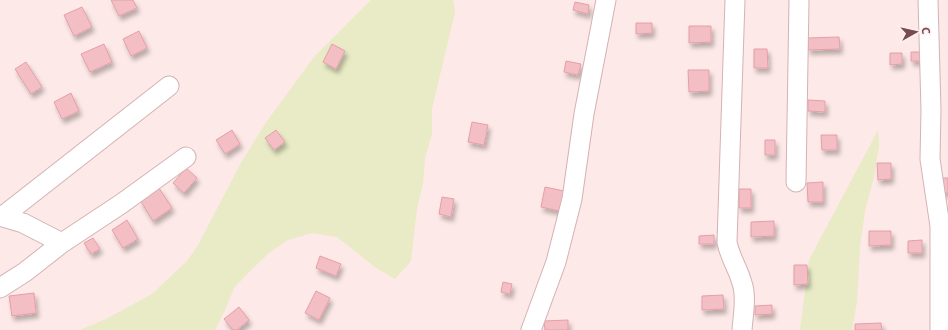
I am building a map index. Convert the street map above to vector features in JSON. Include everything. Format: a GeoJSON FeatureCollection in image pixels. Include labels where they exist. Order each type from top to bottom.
{"type":"FeatureCollection","features":[{"type":"Feature","properties":{"kind":"street"},"geometry":{"type":"LineString","coordinates":[[531,330],[556,262],[572,199],[584,114],[606,0]]}},
{"type":"Feature","properties":{"kind":"street"},"geometry":{"type":"LineString","coordinates":[[735,0],[727,242],[729,255],[743,283],[744,300],[742,330]]}},
{"type":"Feature","properties":{"kind":"street"},"geometry":{"type":"LineString","coordinates":[[796,182],[800,0]]}},
{"type":"Feature","properties":{"kind":"street"},"geometry":{"type":"LineString","coordinates":[[928,0],[931,110],[930,159],[940,226],[940,330]]}},
{"type":"Feature","properties":{"kind":"street"},"geometry":{"type":"LineString","coordinates":[[1,216],[169,86]]}},
{"type":"Feature","properties":{"kind":"street"},"geometry":{"type":"LineString","coordinates":[[0,288],[25,272],[62,243],[121,204],[186,157]]}},
{"type":"Feature","properties":{"kind":"street"},"geometry":{"type":"LineString","coordinates":[[1,216],[22,223],[62,243]]}},
{"type":"Feature","properties":{"kind":"green space"},"geometry":{"type":"Polygon","coordinates":[[[371,0],[453,0],[455,12],[432,109],[432,134],[425,158],[423,183],[417,209],[411,261],[395,279],[376,268],[337,237],[312,233],[288,240],[269,253],[250,271],[234,288],[215,330],[80,330],[106,319],[152,294],[186,262],[197,247],[242,161],[267,121],[314,57],[371,0]]]}},
{"type":"Feature","properties":{"kind":"green space"},"geometry":{"type":"Polygon","coordinates":[[[878,130],[879,146],[874,177],[865,211],[860,247],[857,302],[852,330],[800,330],[809,260],[878,130]]]}},
{"type":"Feature","properties":{"kind":"building"},"geometry":{"type":"Polygon","coordinates":[[[111,0],[133,0],[137,8],[119,16],[111,0]]]}},
{"type":"Feature","properties":{"kind":"building"},"geometry":{"type":"Polygon","coordinates":[[[575,2],[589,5],[588,14],[573,10],[575,2]]]}},
{"type":"Feature","properties":{"kind":"building"},"geometry":{"type":"Polygon","coordinates":[[[82,7],[92,27],[74,36],[64,15],[82,7]]]}},
{"type":"Feature","properties":{"kind":"building"},"geometry":{"type":"Polygon","coordinates":[[[636,23],[652,23],[652,33],[636,34],[636,23]]]}},
{"type":"Feature","properties":{"kind":"building"},"geometry":{"type":"Polygon","coordinates":[[[689,26],[711,26],[711,42],[689,43],[689,26]]]}},
{"type":"Feature","properties":{"kind":"building"},"geometry":{"type":"Polygon","coordinates":[[[139,31],[147,48],[131,56],[123,39],[139,31]]]}},
{"type":"Feature","properties":{"kind":"building"},"geometry":{"type":"Polygon","coordinates":[[[839,37],[840,49],[808,50],[808,38],[839,37]]]}},
{"type":"Feature","properties":{"kind":"building"},"geometry":{"type":"Polygon","coordinates":[[[104,44],[112,62],[90,72],[81,54],[104,44]]]}},
{"type":"Feature","properties":{"kind":"building"},"geometry":{"type":"Polygon","coordinates":[[[332,44],[345,51],[336,69],[323,62],[332,44]]]}},
{"type":"Feature","properties":{"kind":"building"},"geometry":{"type":"Polygon","coordinates":[[[754,49],[767,49],[768,68],[754,68],[754,49]]]}},
{"type":"Feature","properties":{"kind":"building"},"geometry":{"type":"Polygon","coordinates":[[[911,52],[923,52],[923,61],[911,61],[911,52]]]}},
{"type":"Feature","properties":{"kind":"building"},"geometry":{"type":"Polygon","coordinates":[[[890,53],[902,53],[902,64],[890,65],[890,53]]]}},
{"type":"Feature","properties":{"kind":"building"},"geometry":{"type":"Polygon","coordinates":[[[566,61],[581,64],[578,75],[564,72],[566,61]]]}},
{"type":"Feature","properties":{"kind":"building"},"geometry":{"type":"Polygon","coordinates":[[[26,62],[42,87],[31,94],[15,69],[26,62]]]}},
{"type":"Feature","properties":{"kind":"building"},"geometry":{"type":"Polygon","coordinates":[[[688,70],[709,70],[709,91],[689,92],[688,70]]]}},
{"type":"Feature","properties":{"kind":"building"},"geometry":{"type":"Polygon","coordinates":[[[71,93],[79,111],[62,119],[54,102],[71,93]]]}},
{"type":"Feature","properties":{"kind":"building"},"geometry":{"type":"Polygon","coordinates":[[[808,100],[825,101],[825,112],[808,111],[808,100]]]}},
{"type":"Feature","properties":{"kind":"building"},"geometry":{"type":"Polygon","coordinates":[[[472,122],[488,125],[484,145],[468,142],[472,122]]]}},
{"type":"Feature","properties":{"kind":"building"},"geometry":{"type":"Polygon","coordinates":[[[232,130],[240,144],[225,154],[216,140],[232,130]]]}},
{"type":"Feature","properties":{"kind":"building"},"geometry":{"type":"Polygon","coordinates":[[[276,130],[285,142],[274,150],[265,138],[276,130]]]}},
{"type":"Feature","properties":{"kind":"building"},"geometry":{"type":"Polygon","coordinates":[[[821,135],[837,135],[837,150],[822,150],[821,135]]]}},
{"type":"Feature","properties":{"kind":"building"},"geometry":{"type":"Polygon","coordinates":[[[765,140],[775,140],[775,155],[765,155],[765,140]]]}},
{"type":"Feature","properties":{"kind":"building"},"geometry":{"type":"Polygon","coordinates":[[[877,163],[891,163],[891,179],[878,180],[877,163]]]}},
{"type":"Feature","properties":{"kind":"building"},"geometry":{"type":"Polygon","coordinates":[[[186,168],[197,178],[184,193],[173,183],[186,168]]]}},
{"type":"Feature","properties":{"kind":"building"},"geometry":{"type":"Polygon","coordinates":[[[942,178],[948,178],[948,193],[942,193],[942,178]]]}},
{"type":"Feature","properties":{"kind":"building"},"geometry":{"type":"Polygon","coordinates":[[[823,182],[823,202],[808,202],[807,183],[823,182]]]}},
{"type":"Feature","properties":{"kind":"building"},"geometry":{"type":"Polygon","coordinates":[[[545,187],[564,191],[560,211],[541,207],[545,187]]]}},
{"type":"Feature","properties":{"kind":"building"},"geometry":{"type":"Polygon","coordinates":[[[159,188],[172,208],[153,221],[140,200],[159,188]]]}},
{"type":"Feature","properties":{"kind":"building"},"geometry":{"type":"Polygon","coordinates":[[[739,189],[751,189],[751,208],[739,208],[739,189]]]}},
{"type":"Feature","properties":{"kind":"building"},"geometry":{"type":"Polygon","coordinates":[[[442,197],[454,199],[451,217],[439,214],[442,197]]]}},
{"type":"Feature","properties":{"kind":"building"},"geometry":{"type":"Polygon","coordinates":[[[127,220],[138,239],[123,248],[112,230],[127,220]]]}},
{"type":"Feature","properties":{"kind":"building"},"geometry":{"type":"Polygon","coordinates":[[[774,221],[774,236],[751,237],[751,222],[774,221]]]}},
{"type":"Feature","properties":{"kind":"building"},"geometry":{"type":"Polygon","coordinates":[[[869,231],[891,231],[891,245],[869,246],[869,231]]]}},
{"type":"Feature","properties":{"kind":"building"},"geometry":{"type":"Polygon","coordinates":[[[714,235],[714,244],[699,244],[699,236],[714,235]]]}},
{"type":"Feature","properties":{"kind":"building"},"geometry":{"type":"Polygon","coordinates":[[[93,238],[100,249],[91,254],[84,243],[93,238]]]}},
{"type":"Feature","properties":{"kind":"building"},"geometry":{"type":"Polygon","coordinates":[[[922,240],[922,253],[908,253],[908,241],[922,240]]]}},
{"type":"Feature","properties":{"kind":"building"},"geometry":{"type":"Polygon","coordinates":[[[320,256],[341,264],[336,276],[316,268],[320,256]]]}},
{"type":"Feature","properties":{"kind":"building"},"geometry":{"type":"Polygon","coordinates":[[[794,265],[807,265],[808,284],[794,285],[794,265]]]}},
{"type":"Feature","properties":{"kind":"building"},"geometry":{"type":"Polygon","coordinates":[[[503,282],[512,284],[510,294],[501,292],[503,282]]]}},
{"type":"Feature","properties":{"kind":"building"},"geometry":{"type":"Polygon","coordinates":[[[316,291],[330,298],[319,320],[305,313],[316,291]]]}},
{"type":"Feature","properties":{"kind":"building"},"geometry":{"type":"Polygon","coordinates":[[[34,293],[36,313],[12,316],[9,296],[34,293]]]}},
{"type":"Feature","properties":{"kind":"building"},"geometry":{"type":"Polygon","coordinates":[[[723,295],[724,309],[702,310],[702,296],[723,295]]]}},
{"type":"Feature","properties":{"kind":"building"},"geometry":{"type":"Polygon","coordinates":[[[772,305],[772,314],[755,315],[755,306],[772,305]]]}},
{"type":"Feature","properties":{"kind":"building"},"geometry":{"type":"Polygon","coordinates":[[[239,307],[249,320],[237,330],[233,330],[224,319],[239,307]]]}},
{"type":"Feature","properties":{"kind":"building"},"geometry":{"type":"Polygon","coordinates":[[[568,320],[568,330],[545,330],[544,321],[568,320]]]}},
{"type":"Feature","properties":{"kind":"building"},"geometry":{"type":"Polygon","coordinates":[[[881,323],[882,330],[855,330],[855,324],[881,323]]]}}]}
